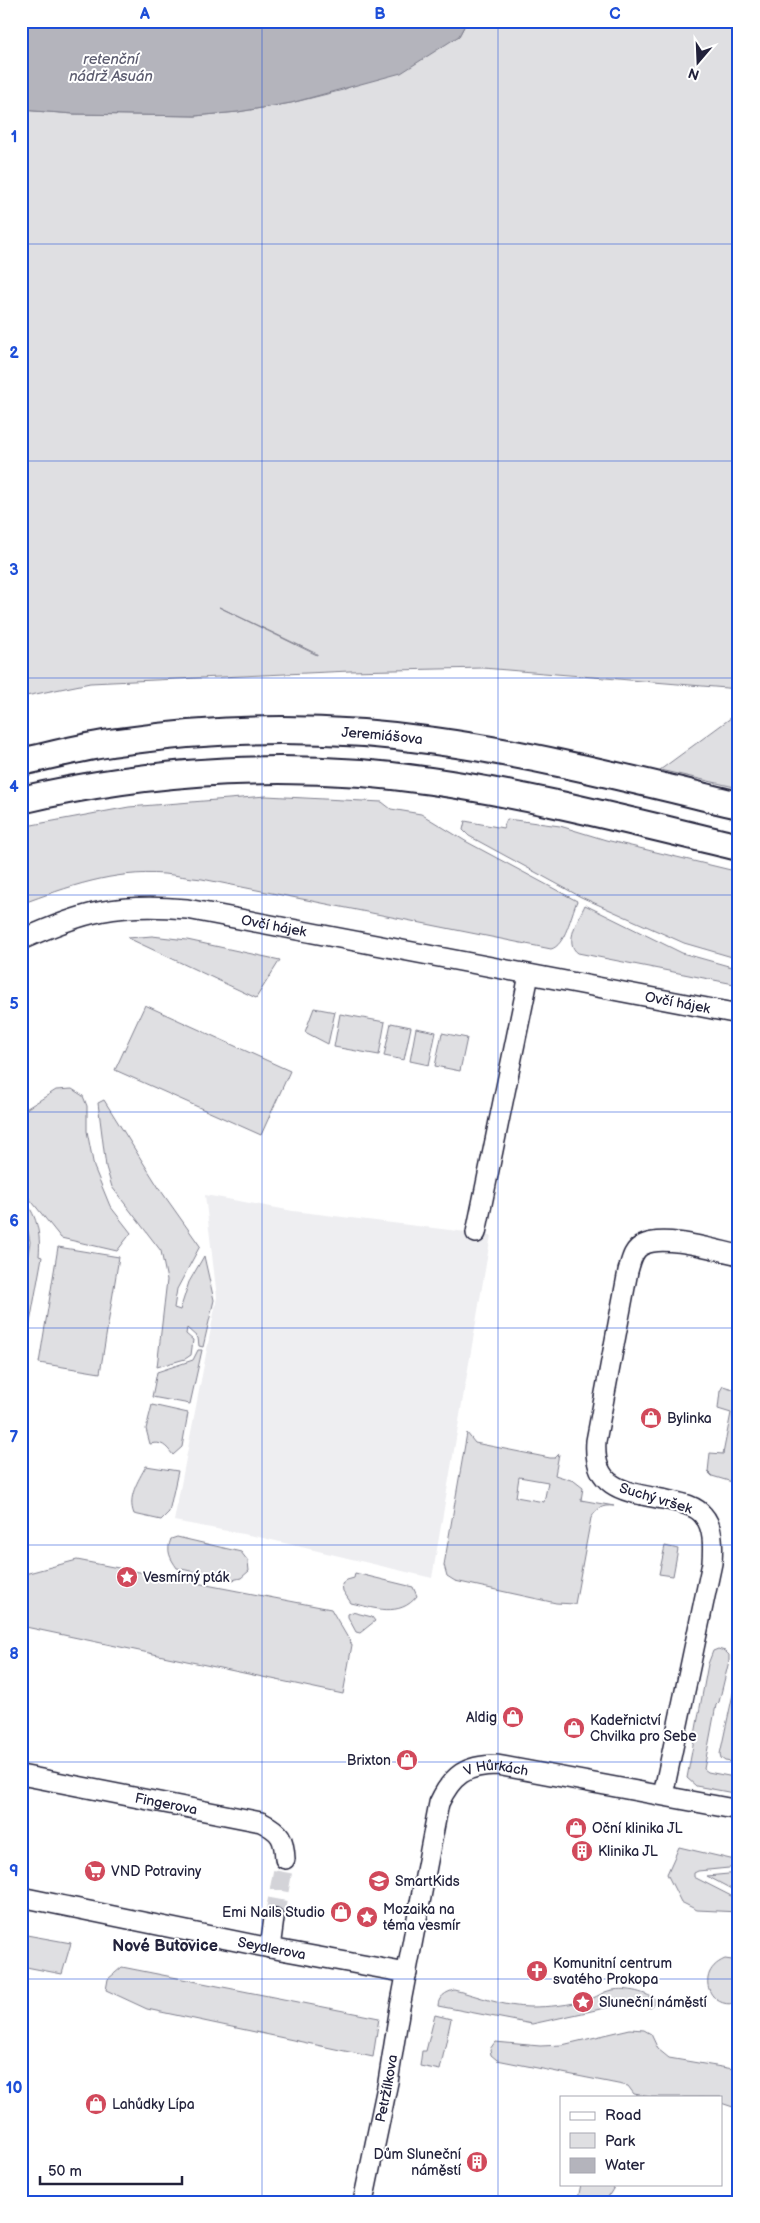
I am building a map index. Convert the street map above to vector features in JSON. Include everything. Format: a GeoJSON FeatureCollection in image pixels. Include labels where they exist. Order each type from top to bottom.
{"type":"FeatureCollection","features":[{"type":"Feature","properties":{"kind":"main road","name":"Jeremiášova"},"geometry":{"type":"LineString","coordinates":[[21,762],[117,742],[171,736],[236,732],[355,733],[434,740],[530,757],[739,806]]}},
{"type":"Feature","properties":{"kind":"main road"},"geometry":{"type":"LineString","coordinates":[[21,800],[102,784],[186,774],[265,771],[364,774],[431,780],[505,793],[739,847]]}},
{"type":"Feature","properties":{"kind":"street","name":"Ovčí hájek"},"geometry":{"type":"LineString","coordinates":[[21,940],[92,912],[150,906],[187,909],[739,1014]]}},
{"type":"Feature","properties":{"kind":"street"},"geometry":{"type":"LineString","coordinates":[[476,1233],[529,975]]}},
{"type":"Feature","properties":{"kind":"street","name":"Suchý vršek"},"geometry":{"type":"LineString","coordinates":[[663,1795],[712,1563],[712,1536],[708,1523],[702,1514],[692,1507],[628,1491],[617,1487],[604,1478],[596,1464],[596,1441],[628,1270],[638,1248],[655,1241],[739,1255]]}},
{"type":"Feature","properties":{"kind":"street","name":"V Hůrkách"},"geometry":{"type":"LineString","coordinates":[[407,1973],[439,1803],[445,1790],[460,1773],[470,1768],[483,1765],[497,1765],[739,1810]]}},
{"type":"Feature","properties":{"kind":"street","name":"Fingerova"},"geometry":{"type":"LineString","coordinates":[[21,1775],[261,1822],[274,1829],[284,1842],[285,1860]]}},
{"type":"Feature","properties":{"kind":"street","name":"Seydlerova"},"geometry":{"type":"LineString","coordinates":[[21,1897],[270,1948],[407,1973]]}},
{"type":"Feature","properties":{"kind":"street"},"geometry":{"type":"LineString","coordinates":[[270,1948],[274,1918]]}},
{"type":"Feature","properties":{"kind":"street","name":"Petržílkova"},"geometry":{"type":"LineString","coordinates":[[363,2202],[388,2082],[407,1973]]}},
{"type":"Feature","properties":{"kind":"shaded area"},"geometry":{"type":"Polygon","coordinates":[[[205,1195],[293,1211],[491,1235],[432,1578],[259,1537],[174,1521],[217,1297],[205,1195]]]}},
{"type":"Feature","properties":{"kind":"green space"},"geometry":{"type":"Polygon","coordinates":[[[467,21],[739,21],[739,689],[483,668],[350,671],[90,683],[21,697],[21,110],[74,114],[195,116],[238,112],[291,103],[343,90],[459,36],[467,21]],[[219,607],[317,655],[317,654],[219,607]]]}},
{"type":"Feature","properties":{"kind":"green space"},"geometry":{"type":"Polygon","coordinates":[[[739,712],[739,788],[660,770],[739,712]]]}},
{"type":"Feature","properties":{"kind":"green space"},"geometry":{"type":"Polygon","coordinates":[[[266,796],[382,802],[391,809],[421,814],[467,842],[577,901],[564,936],[556,947],[551,949],[202,879],[164,874],[145,873],[109,877],[73,886],[21,904],[21,827],[129,807],[266,796]]]}},
{"type":"Feature","properties":{"kind":"green space"},"geometry":{"type":"Polygon","coordinates":[[[507,819],[560,826],[606,840],[739,872],[739,959],[684,943],[581,897],[469,836],[463,830],[465,821],[503,828],[507,819]]]}},
{"type":"Feature","properties":{"kind":"green space"},"geometry":{"type":"Polygon","coordinates":[[[585,905],[682,953],[739,969],[739,985],[578,953],[574,949],[572,937],[576,923],[585,905]]]}},
{"type":"Feature","properties":{"kind":"green space"},"geometry":{"type":"Polygon","coordinates":[[[152,936],[187,940],[280,960],[256,998],[128,938],[152,936]]]}},
{"type":"Feature","properties":{"kind":"green space"},"geometry":{"type":"Polygon","coordinates":[[[145,1005],[290,1071],[261,1135],[115,1070],[145,1005]]]}},
{"type":"Feature","properties":{"kind":"green space"},"geometry":{"type":"Polygon","coordinates":[[[314,1008],[335,1012],[328,1044],[305,1032],[314,1008]]]}},
{"type":"Feature","properties":{"kind":"green space"},"geometry":{"type":"Polygon","coordinates":[[[340,1014],[385,1022],[379,1055],[334,1047],[340,1014]]]}},
{"type":"Feature","properties":{"kind":"green space"},"geometry":{"type":"Polygon","coordinates":[[[391,1023],[411,1027],[404,1060],[384,1056],[391,1023]]]}},
{"type":"Feature","properties":{"kind":"green space"},"geometry":{"type":"Polygon","coordinates":[[[416,1028],[436,1032],[429,1065],[410,1061],[416,1028]]]}},
{"type":"Feature","properties":{"kind":"green space"},"geometry":{"type":"Polygon","coordinates":[[[442,1033],[467,1038],[460,1071],[435,1066],[442,1033]]]}},
{"type":"Feature","properties":{"kind":"green space"},"geometry":{"type":"Polygon","coordinates":[[[72,1089],[83,1096],[87,1106],[87,1131],[94,1167],[110,1206],[131,1233],[117,1251],[61,1238],[21,1188],[21,1112],[56,1090],[72,1089]]]}},
{"type":"Feature","properties":{"kind":"green space"},"geometry":{"type":"Polygon","coordinates":[[[104,1100],[159,1188],[200,1246],[177,1289],[174,1308],[180,1310],[189,1282],[204,1256],[214,1300],[203,1347],[199,1346],[198,1338],[187,1328],[186,1334],[193,1340],[191,1355],[185,1359],[157,1367],[167,1280],[161,1251],[112,1187],[106,1167],[98,1103],[104,1100]]]}},
{"type":"Feature","properties":{"kind":"green space"},"geometry":{"type":"Polygon","coordinates":[[[21,1197],[31,1210],[37,1224],[39,1256],[42,1257],[21,1372],[21,1296],[30,1242],[28,1231],[21,1215],[21,1197]]]}},
{"type":"Feature","properties":{"kind":"green space"},"geometry":{"type":"Polygon","coordinates":[[[58,1247],[119,1257],[100,1373],[39,1363],[58,1247]]]}},
{"type":"Feature","properties":{"kind":"green space"},"geometry":{"type":"Polygon","coordinates":[[[198,1350],[202,1350],[190,1404],[152,1397],[157,1372],[193,1360],[198,1350]]]}},
{"type":"Feature","properties":{"kind":"green space"},"geometry":{"type":"Polygon","coordinates":[[[723,1386],[733,1389],[739,1398],[739,1484],[712,1476],[708,1472],[710,1453],[723,1454],[731,1413],[718,1409],[720,1391],[723,1386]]]}},
{"type":"Feature","properties":{"kind":"green space"},"geometry":{"type":"Polygon","coordinates":[[[152,1405],[188,1413],[182,1447],[173,1455],[163,1445],[158,1443],[150,1444],[146,1429],[152,1405]]]}},
{"type":"Feature","properties":{"kind":"green space"},"geometry":{"type":"Polygon","coordinates":[[[467,1433],[475,1443],[550,1458],[555,1458],[559,1454],[555,1475],[574,1481],[583,1488],[581,1500],[614,1506],[600,1508],[591,1518],[575,1604],[556,1603],[455,1581],[447,1576],[444,1565],[467,1433]],[[519,1477],[516,1497],[544,1502],[548,1482],[519,1477]]]}},
{"type":"Feature","properties":{"kind":"green space"},"geometry":{"type":"Polygon","coordinates":[[[146,1466],[178,1471],[169,1512],[161,1520],[134,1514],[132,1508],[134,1489],[146,1466]]]}},
{"type":"Feature","properties":{"kind":"green space"},"geometry":{"type":"Polygon","coordinates":[[[177,1537],[241,1552],[248,1561],[249,1571],[241,1578],[232,1580],[177,1568],[171,1558],[169,1547],[171,1539],[177,1537]]]}},
{"type":"Feature","properties":{"kind":"green space"},"geometry":{"type":"Polygon","coordinates":[[[665,1546],[678,1549],[673,1576],[659,1574],[665,1546]]]}},
{"type":"Feature","properties":{"kind":"green space"},"geometry":{"type":"Polygon","coordinates":[[[77,1560],[331,1609],[352,1645],[343,1694],[21,1626],[21,1575],[77,1560]]]}},
{"type":"Feature","properties":{"kind":"green space"},"geometry":{"type":"Polygon","coordinates":[[[355,1573],[413,1587],[417,1596],[403,1607],[386,1610],[351,1603],[343,1591],[342,1584],[354,1578],[355,1573]]]}},
{"type":"Feature","properties":{"kind":"green space"},"geometry":{"type":"Polygon","coordinates":[[[739,1581],[739,1640],[732,1634],[731,1619],[739,1581]]]}},
{"type":"Feature","properties":{"kind":"green space"},"geometry":{"type":"Polygon","coordinates":[[[352,1612],[372,1617],[375,1621],[360,1633],[356,1632],[348,1617],[348,1614],[352,1612]]]}},
{"type":"Feature","properties":{"kind":"green space"},"geometry":{"type":"Polygon","coordinates":[[[718,1649],[725,1651],[729,1655],[729,1661],[719,1702],[716,1705],[704,1769],[708,1772],[739,1778],[739,1794],[696,1786],[687,1778],[708,1664],[713,1651],[718,1649]]]}},
{"type":"Feature","properties":{"kind":"green space"},"geometry":{"type":"Polygon","coordinates":[[[739,1666],[739,1763],[725,1761],[721,1758],[720,1754],[739,1666]]]}},
{"type":"Feature","properties":{"kind":"green space"},"geometry":{"type":"Polygon","coordinates":[[[679,1847],[739,1861],[739,1867],[698,1871],[694,1873],[694,1877],[739,1900],[739,1912],[697,1910],[681,1902],[667,1874],[679,1847]]]}},
{"type":"Feature","properties":{"kind":"green space"},"geometry":{"type":"Polygon","coordinates":[[[739,1873],[739,1893],[707,1876],[739,1873]]]}},
{"type":"Feature","properties":{"kind":"green space"},"geometry":{"type":"Polygon","coordinates":[[[21,1934],[71,1943],[62,1974],[21,1966],[21,1934]]]}},
{"type":"Feature","properties":{"kind":"green space"},"geometry":{"type":"Polygon","coordinates":[[[725,1959],[739,1961],[739,2002],[729,2004],[720,2002],[713,1997],[709,1990],[708,1981],[710,1973],[715,1965],[725,1959]]]}},
{"type":"Feature","properties":{"kind":"green space"},"geometry":{"type":"Polygon","coordinates":[[[122,1967],[379,2018],[373,2057],[147,2009],[106,1990],[108,1979],[122,1967]]]}},
{"type":"Feature","properties":{"kind":"green space"},"geometry":{"type":"Polygon","coordinates":[[[624,1989],[637,1991],[654,1998],[654,2004],[651,2008],[628,2003],[532,2024],[438,2006],[439,2000],[443,1995],[454,1990],[501,2003],[530,2007],[574,2003],[588,2000],[611,1990],[624,1989]]]}},
{"type":"Feature","properties":{"kind":"green space"},"geometry":{"type":"Polygon","coordinates":[[[435,2015],[451,2019],[440,2070],[420,2066],[422,2051],[426,2051],[435,2015]]]}},
{"type":"Feature","properties":{"kind":"green space"},"geometry":{"type":"Polygon","coordinates":[[[630,2029],[644,2030],[651,2034],[658,2049],[669,2058],[739,2070],[739,2109],[722,2103],[722,2096],[645,2096],[634,2094],[628,2086],[497,2060],[491,2055],[490,2049],[495,2042],[540,2046],[562,2045],[630,2029]]]}},
{"type":"Feature","properties":{"kind":"green space"},"geometry":{"type":"Polygon","coordinates":[[[581,2186],[615,2186],[605,2202],[578,2199],[581,2186]]]}},
{"type":"Feature","properties":{"kind":"water","name":"retenční nádrž Asuán"},"geometry":{"type":"Polygon","coordinates":[[[21,21],[467,21],[459,36],[401,73],[291,103],[238,112],[195,116],[74,114],[21,110],[21,21]]]}},
{"type":"Feature","properties":{"kind":"tunnel"},"geometry":{"type":"LineString","coordinates":[[274,1918],[285,1859]]}},
{"type":"Feature","properties":{"kind":"place","name":"Bylinka"},"geometry":{"type":"Point","coordinates":[651,1418]}},
{"type":"Feature","properties":{"kind":"place","name":"Vesmírný pták"},"geometry":{"type":"Point","coordinates":[127,1577]}},
{"type":"Feature","properties":{"kind":"place","name":"Aldig"},"geometry":{"type":"Point","coordinates":[513,1717]}},
{"type":"Feature","properties":{"kind":"place","name":"Kadeřnictví Chvilka pro Sebe"},"geometry":{"type":"Point","coordinates":[574,1728]}},
{"type":"Feature","properties":{"kind":"place","name":"Brixton"},"geometry":{"type":"Point","coordinates":[407,1760]}},
{"type":"Feature","properties":{"kind":"place","name":"Oční klinika JL"},"geometry":{"type":"Point","coordinates":[576,1828]}},
{"type":"Feature","properties":{"kind":"place","name":"Klinika JL"},"geometry":{"type":"Point","coordinates":[582,1851]}},
{"type":"Feature","properties":{"kind":"place","name":"VND Potraviny"},"geometry":{"type":"Point","coordinates":[95,1871]}},
{"type":"Feature","properties":{"kind":"place","name":"SmartKids"},"geometry":{"type":"Point","coordinates":[379,1881]}},
{"type":"Feature","properties":{"kind":"place","name":"Emi Nails Studio"},"geometry":{"type":"Point","coordinates":[341,1912]}},
{"type":"Feature","properties":{"kind":"place","name":"Mozaika na téma vesmír"},"geometry":{"type":"Point","coordinates":[367,1917]}},
{"type":"Feature","properties":{"kind":"place","name":"Komunitní centrum svatého Prokopa"},"geometry":{"type":"Point","coordinates":[537,1971]}},
{"type":"Feature","properties":{"kind":"place","name":"Sluneční náměstí"},"geometry":{"type":"Point","coordinates":[583,2002]}},
{"type":"Feature","properties":{"kind":"place","name":"Lahůdky Lípa"},"geometry":{"type":"Point","coordinates":[96,2104]}},
{"type":"Feature","properties":{"kind":"place","name":"Dům Sluneční náměstí"},"geometry":{"type":"Point","coordinates":[477,2162]}},
{"type":"Feature","properties":{"kind":"district","name":"Nové Butovice"},"geometry":{"type":"Point","coordinates":[165,1945]}}]}
